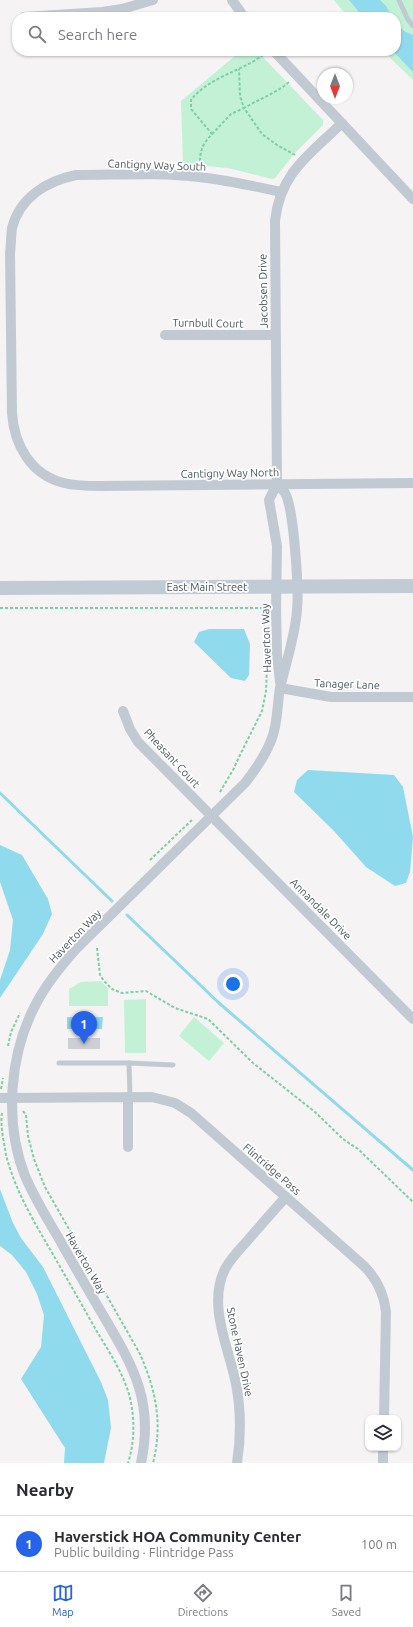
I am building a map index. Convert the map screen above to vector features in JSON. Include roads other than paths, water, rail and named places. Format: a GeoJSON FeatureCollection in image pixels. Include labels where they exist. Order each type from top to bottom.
{"type":"FeatureCollection","features":[{"type":"Feature","properties":{"kind":"main road","name":"East Main Street"},"geometry":{"type":"LineString","coordinates":[[0,588],[413,586]]}},
{"type":"Feature","properties":{"kind":"street"},"geometry":{"type":"LineString","coordinates":[[102,12],[122,9],[153,0]]}},
{"type":"Feature","properties":{"kind":"street"},"geometry":{"type":"LineString","coordinates":[[232,0],[240,12]]}},
{"type":"Feature","properties":{"kind":"street"},"geometry":{"type":"LineString","coordinates":[[279,56],[413,199]]}},
{"type":"Feature","properties":{"kind":"street","name":"Jacobsen Drive"},"geometry":{"type":"LineString","coordinates":[[276,587],[277,546],[269,500],[276,484],[274,221],[276,205],[292,172],[342,123]]}},
{"type":"Feature","properties":{"kind":"street","name":"Cantigny Way South"},"geometry":{"type":"LineString","coordinates":[[48,477],[32,465],[23,453],[15,433],[12,413],[10,282],[12,228],[24,204],[35,192],[47,184],[61,178],[76,175],[172,175],[198,177],[225,180],[281,192]]}},
{"type":"Feature","properties":{"kind":"street","name":"Turnbull Court"},"geometry":{"type":"LineString","coordinates":[[165,335],[275,335]]}},
{"type":"Feature","properties":{"kind":"street","name":"Cantigny Way North"},"geometry":{"type":"LineString","coordinates":[[48,477],[63,483],[87,486],[413,483]]}},
{"type":"Feature","properties":{"kind":"street"},"geometry":{"type":"LineString","coordinates":[[276,484],[285,493],[288,501],[295,544],[297,587]]}},
{"type":"Feature","properties":{"kind":"street","name":"Haverton Way"},"geometry":{"type":"LineString","coordinates":[[276,587],[277,654],[280,688]]}},
{"type":"Feature","properties":{"kind":"street","name":"Haverton Way"},"geometry":{"type":"LineString","coordinates":[[141,1463],[145,1433],[145,1411],[137,1378],[126,1354],[44,1214],[30,1187],[22,1167],[13,1121],[13,1098],[17,1057],[22,1039],[37,1002],[52,978],[76,949],[245,782],[263,758],[272,739],[276,725],[280,688],[293,638],[298,609],[297,587]]}},
{"type":"Feature","properties":{"kind":"street","name":"Tanager Lane"},"geometry":{"type":"LineString","coordinates":[[280,688],[331,697],[413,697]]}},
{"type":"Feature","properties":{"kind":"street","name":"Pheasant Court"},"geometry":{"type":"LineString","coordinates":[[123,711],[130,729],[138,742],[211,817]]}},
{"type":"Feature","properties":{"kind":"street","name":"Annandale Drive"},"geometry":{"type":"LineString","coordinates":[[211,817],[413,1019]]}},
{"type":"Feature","properties":{"kind":"street"},"geometry":{"type":"LineString","coordinates":[[128,1148],[129,1097]]}},
{"type":"Feature","properties":{"kind":"street","name":"Flintridge Pass"},"geometry":{"type":"LineString","coordinates":[[0,1098],[160,1098],[180,1105],[364,1266],[373,1276],[380,1288],[386,1312],[384,1415]]}},
{"type":"Feature","properties":{"kind":"street","name":"Stone Haven Drive"},"geometry":{"type":"LineString","coordinates":[[237,1463],[240,1432],[238,1400],[234,1375],[219,1313],[219,1287],[225,1269],[233,1257],[286,1197]]}},
{"type":"Feature","properties":{"kind":"street"},"geometry":{"type":"LineString","coordinates":[[383,1451],[383,1463]]}},
{"type":"Feature","properties":{"kind":"lane"},"geometry":{"type":"LineString","coordinates":[[399,0],[406,18],[413,26]]}},
{"type":"Feature","properties":{"kind":"lane"},"geometry":{"type":"LineString","coordinates":[[59,1063],[129,1063],[173,1065]]}},
{"type":"Feature","properties":{"kind":"lane"},"geometry":{"type":"LineString","coordinates":[[129,1063],[129,1097]]}},
{"type":"Feature","properties":{"kind":"water"},"geometry":{"type":"Polygon","coordinates":[[[349,0],[380,0],[389,12],[359,12],[349,0]]]}},
{"type":"Feature","properties":{"kind":"water"},"geometry":{"type":"Polygon","coordinates":[[[401,28],[413,35],[413,72],[398,56],[401,56],[401,28]]]}},
{"type":"Feature","properties":{"kind":"water"},"geometry":{"type":"Polygon","coordinates":[[[209,629],[244,629],[250,644],[249,675],[245,681],[231,678],[194,642],[199,632],[209,629]]]}},
{"type":"Feature","properties":{"kind":"water"},"geometry":{"type":"Polygon","coordinates":[[[308,770],[394,775],[403,787],[413,837],[410,872],[406,883],[395,886],[366,867],[334,831],[294,792],[297,780],[308,770]]]}},
{"type":"Feature","properties":{"kind":"water"},"geometry":{"type":"Polygon","coordinates":[[[0,845],[22,855],[48,899],[52,914],[43,934],[0,998],[0,980],[10,950],[13,920],[0,882],[0,845]]]}},
{"type":"Feature","properties":{"kind":"water"},"geometry":{"type":"Polygon","coordinates":[[[67,1017],[103,1017],[102,1029],[67,1029],[67,1017]]]}},
{"type":"Feature","properties":{"kind":"water"},"geometry":{"type":"Polygon","coordinates":[[[0,1189],[13,1223],[21,1238],[43,1267],[101,1382],[108,1400],[111,1428],[104,1463],[64,1463],[65,1448],[21,1379],[41,1347],[44,1315],[37,1294],[26,1272],[12,1255],[0,1246],[0,1189]]]}},
{"type":"Feature","properties":{"kind":"waterway"},"geometry":{"type":"LineString","coordinates":[[0,793],[112,901]]}},
{"type":"Feature","properties":{"kind":"waterway"},"geometry":{"type":"LineString","coordinates":[[127,915],[219,1003],[413,1170]]}},
{"type":"Feature","properties":{"kind":"place","name":"Haverstick HOA Community Center"},"geometry":{"type":"Point","coordinates":[84,1044]}}]}
